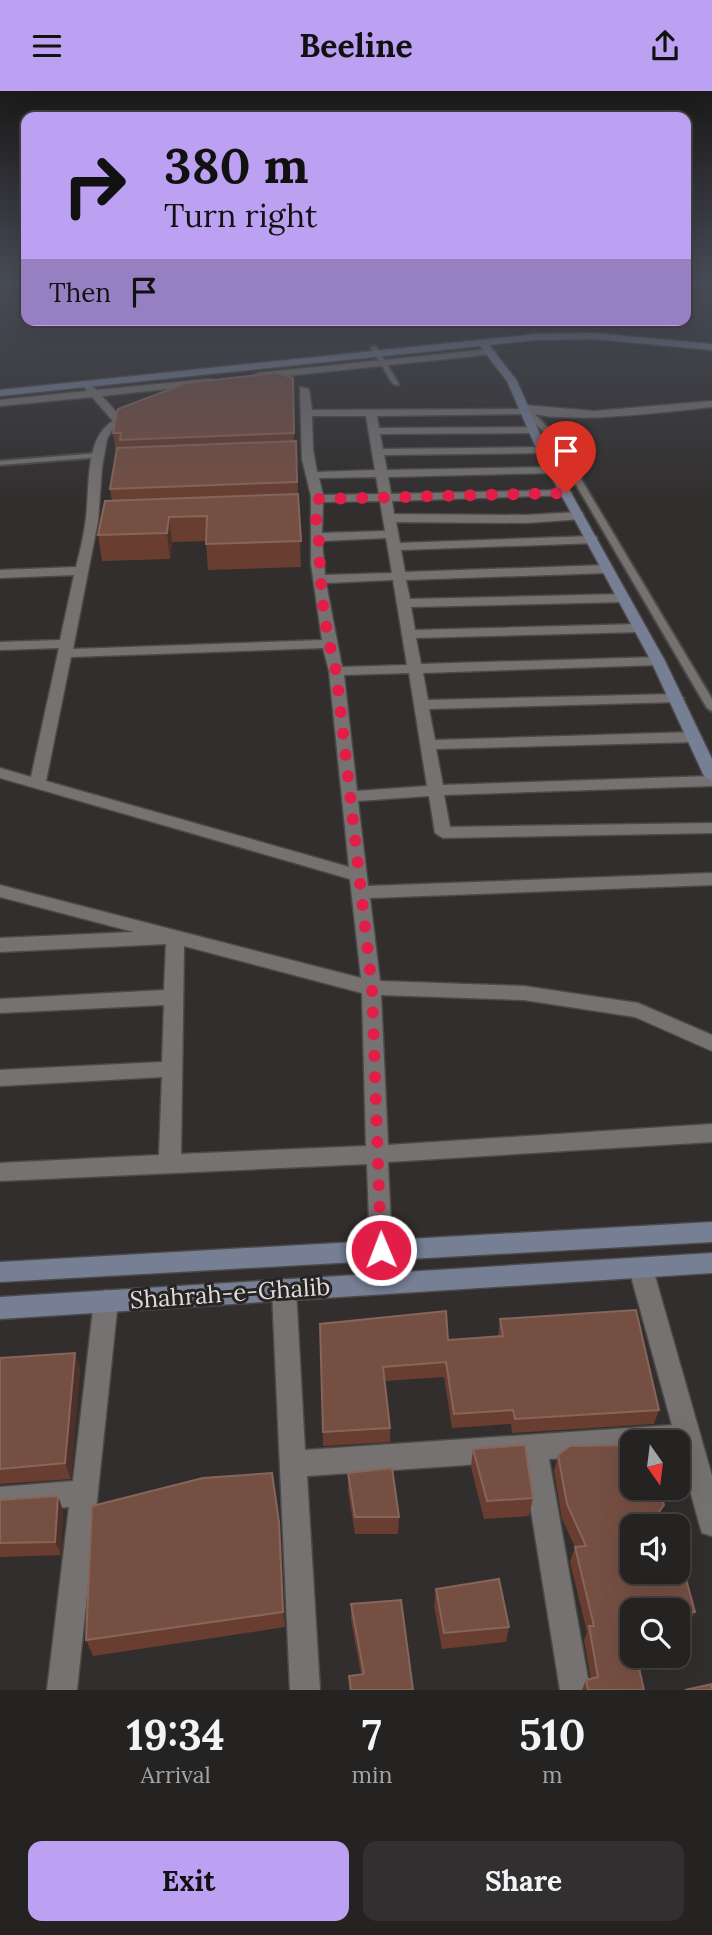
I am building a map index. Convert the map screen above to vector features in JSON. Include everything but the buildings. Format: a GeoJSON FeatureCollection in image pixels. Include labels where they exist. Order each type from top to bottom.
{"type":"FeatureCollection","features":[{"type":"Feature","properties":{"kind":"main road"},"geometry":{"type":"LineString","coordinates":[[0,386],[326,356]]}},
{"type":"Feature","properties":{"kind":"main road"},"geometry":{"type":"LineString","coordinates":[[0,393],[87,384],[164,381],[343,356]]}},
{"type":"Feature","properties":{"kind":"main road"},"geometry":{"type":"LineString","coordinates":[[494,356],[512,381],[542,450],[659,661],[712,778]]}},
{"type":"Feature","properties":{"kind":"main road","name":"Shahrah-e-Ghalib"},"geometry":{"type":"LineString","coordinates":[[0,1272],[712,1232]]}},
{"type":"Feature","properties":{"kind":"main road","name":"Shahrah-e-Ghalib"},"geometry":{"type":"LineString","coordinates":[[0,1308],[712,1263]]}},
{"type":"Feature","properties":{"kind":"street"},"geometry":{"type":"LineString","coordinates":[[0,403],[94,394],[164,381],[456,356]]}},
{"type":"Feature","properties":{"kind":"street"},"geometry":{"type":"LineString","coordinates":[[164,381],[170,398],[219,391]]}},
{"type":"Feature","properties":{"kind":"street"},"geometry":{"type":"LineString","coordinates":[[87,384],[118,420]]}},
{"type":"Feature","properties":{"kind":"street"},"geometry":{"type":"LineString","coordinates":[[255,388],[297,386],[309,413],[301,458],[312,475],[311,508],[318,537],[319,579],[328,644],[336,671],[372,988],[380,1154],[381,1250]]}},
{"type":"Feature","properties":{"kind":"street"},"geometry":{"type":"LineString","coordinates":[[309,413],[524,410],[584,415],[712,404]]}},
{"type":"Feature","properties":{"kind":"street"},"geometry":{"type":"LineString","coordinates":[[38,782],[92,521],[97,461],[102,439],[118,420],[146,407]]}},
{"type":"Feature","properties":{"kind":"street"},"geometry":{"type":"LineString","coordinates":[[370,412],[443,833],[712,828]]}},
{"type":"Feature","properties":{"kind":"street"},"geometry":{"type":"LineString","coordinates":[[373,431],[534,431]]}},
{"type":"Feature","properties":{"kind":"street"},"geometry":{"type":"LineString","coordinates":[[376,452],[542,450]]}},
{"type":"Feature","properties":{"kind":"street"},"geometry":{"type":"LineString","coordinates":[[97,461],[109,466]]}},
{"type":"Feature","properties":{"kind":"street"},"geometry":{"type":"LineString","coordinates":[[312,475],[553,470]]}},
{"type":"Feature","properties":{"kind":"street"},"geometry":{"type":"LineString","coordinates":[[311,508],[384,497],[566,493]]}},
{"type":"Feature","properties":{"kind":"street"},"geometry":{"type":"LineString","coordinates":[[388,518],[579,516]]}},
{"type":"Feature","properties":{"kind":"street"},"geometry":{"type":"LineString","coordinates":[[92,521],[106,520]]}},
{"type":"Feature","properties":{"kind":"street"},"geometry":{"type":"LineString","coordinates":[[318,537],[392,540],[593,540]]}},
{"type":"Feature","properties":{"kind":"street"},"geometry":{"type":"LineString","coordinates":[[319,579],[606,569]]}},
{"type":"Feature","properties":{"kind":"street"},"geometry":{"type":"LineString","coordinates":[[0,574],[80,571]]}},
{"type":"Feature","properties":{"kind":"street"},"geometry":{"type":"LineString","coordinates":[[403,603],[623,597]]}},
{"type":"Feature","properties":{"kind":"street"},"geometry":{"type":"LineString","coordinates":[[408,634],[639,628]]}},
{"type":"Feature","properties":{"kind":"street"},"geometry":{"type":"LineString","coordinates":[[0,646],[67,649],[328,644]]}},
{"type":"Feature","properties":{"kind":"street"},"geometry":{"type":"LineString","coordinates":[[336,671],[659,661]]}},
{"type":"Feature","properties":{"kind":"street"},"geometry":{"type":"LineString","coordinates":[[421,705],[677,698]]}},
{"type":"Feature","properties":{"kind":"street"},"geometry":{"type":"LineString","coordinates":[[428,745],[694,737]]}},
{"type":"Feature","properties":{"kind":"street"},"geometry":{"type":"LineString","coordinates":[[0,773],[38,782],[359,884],[712,879]]}},
{"type":"Feature","properties":{"kind":"street"},"geometry":{"type":"LineString","coordinates":[[351,797],[435,790],[712,778]]}},
{"type":"Feature","properties":{"kind":"street"},"geometry":{"type":"LineString","coordinates":[[0,891],[372,988],[524,993],[638,1010],[712,1043]]}},
{"type":"Feature","properties":{"kind":"street"},"geometry":{"type":"LineString","coordinates":[[0,945],[175,937]]}},
{"type":"Feature","properties":{"kind":"street"},"geometry":{"type":"LineString","coordinates":[[170,1164],[175,937]]}},
{"type":"Feature","properties":{"kind":"street"},"geometry":{"type":"LineString","coordinates":[[0,1006],[174,997]]}},
{"type":"Feature","properties":{"kind":"street"},"geometry":{"type":"LineString","coordinates":[[0,1078],[172,1069]]}},
{"type":"Feature","properties":{"kind":"street"},"geometry":{"type":"LineString","coordinates":[[0,1173],[380,1154],[712,1133]]}},
{"type":"Feature","properties":{"kind":"street"},"geometry":{"type":"LineString","coordinates":[[641,1269],[686,1430]]}},
{"type":"Feature","properties":{"kind":"street"},"geometry":{"type":"LineString","coordinates":[[284,1290],[305,1690]]}},
{"type":"Feature","properties":{"kind":"street"},"geometry":{"type":"LineString","coordinates":[[62,1690],[106,1301]]}},
{"type":"Feature","properties":{"kind":"street"},"geometry":{"type":"LineString","coordinates":[[293,1464],[620,1442]]}},
{"type":"Feature","properties":{"kind":"street"},"geometry":{"type":"LineString","coordinates":[[690,1444],[712,1523]]}},
{"type":"Feature","properties":{"kind":"street"},"geometry":{"type":"LineString","coordinates":[[534,1448],[575,1690]]}},
{"type":"Feature","properties":{"kind":"street"},"geometry":{"type":"LineString","coordinates":[[0,1500],[84,1493]]}},
{"type":"Feature","properties":{"kind":"lane"},"geometry":{"type":"LineString","coordinates":[[380,356],[396,384]]}},
{"type":"Feature","properties":{"kind":"lane"},"geometry":{"type":"LineString","coordinates":[[524,410],[550,434],[712,708]]}},
{"type":"Feature","properties":{"kind":"lane"},"geometry":{"type":"LineString","coordinates":[[0,463],[97,461]]}},
{"type":"Feature","properties":{"kind":"route"},"geometry":{"type":"LineString","coordinates":[[381,1250],[380,1154],[372,988],[336,671],[328,644],[319,579],[318,537],[314,512],[318,499],[566,493]]}}]}
